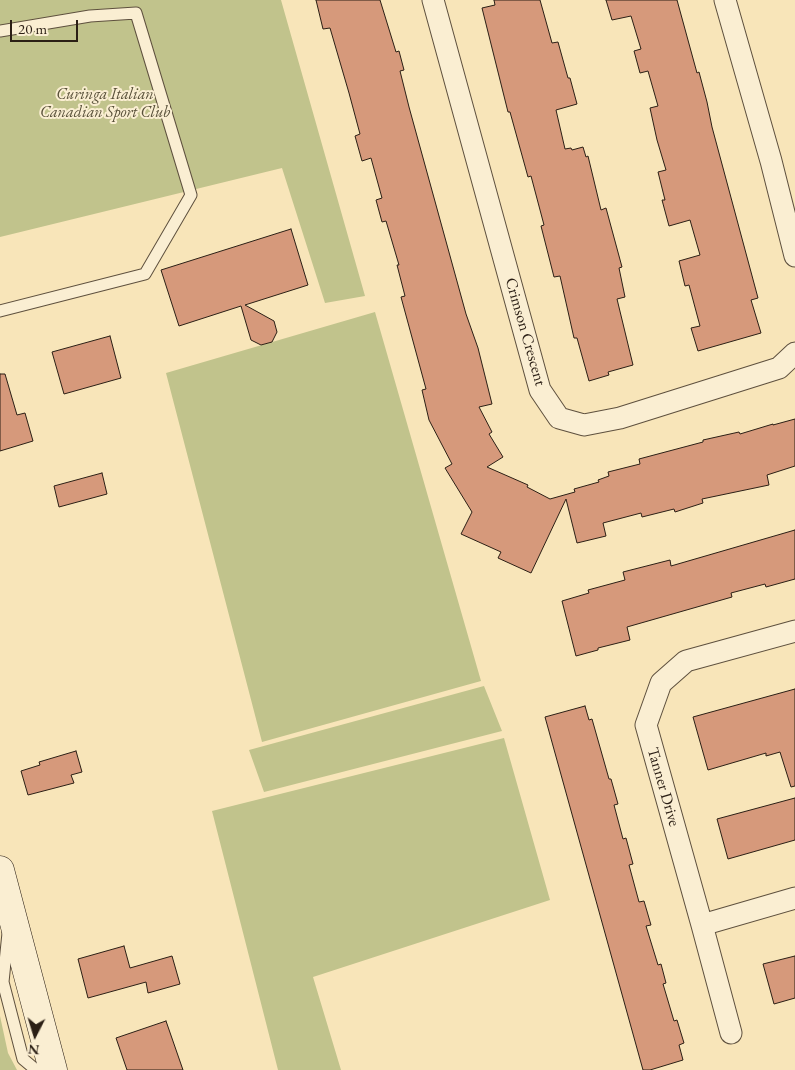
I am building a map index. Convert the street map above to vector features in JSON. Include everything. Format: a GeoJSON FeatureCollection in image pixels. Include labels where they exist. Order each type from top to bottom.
{"type":"FeatureCollection","features":[{"type":"Feature","properties":{"kind":"main road"},"geometry":{"type":"LineString","coordinates":[[0,870],[53,1070]]}},
{"type":"Feature","properties":{"kind":"street","name":"Crimson Crescent"},"geometry":{"type":"LineString","coordinates":[[433,0],[540,390],[558,418],[584,425],[620,418],[779,368],[795,354]]}},
{"type":"Feature","properties":{"kind":"street"},"geometry":{"type":"LineString","coordinates":[[725,0],[788,198],[795,256]]}},
{"type":"Feature","properties":{"kind":"street","name":"Tanner Drive"},"geometry":{"type":"LineString","coordinates":[[731,1033],[646,725],[661,683],[686,662],[795,631]]}},
{"type":"Feature","properties":{"kind":"street"},"geometry":{"type":"LineString","coordinates":[[702,925],[795,898]]}},
{"type":"Feature","properties":{"kind":"lane"},"geometry":{"type":"LineString","coordinates":[[0,31],[90,16],[136,13],[191,195],[145,274],[0,311]]}},
{"type":"Feature","properties":{"kind":"lane"},"geometry":{"type":"LineString","coordinates":[[11,912],[2,982],[23,1059],[36,1070]]}},
{"type":"Feature","properties":{"kind":"green space","name":"Curinga Italian Canadian Sport Club"},"geometry":{"type":"Polygon","coordinates":[[[0,0],[281,0],[365,296],[325,303],[282,168],[0,237],[0,0]]]}},
{"type":"Feature","properties":{"kind":"green space"},"geometry":{"type":"Polygon","coordinates":[[[375,312],[481,681],[262,742],[166,373],[375,312]]]}},
{"type":"Feature","properties":{"kind":"green space"},"geometry":{"type":"Polygon","coordinates":[[[484,686],[502,731],[264,792],[249,750],[484,686]]]}},
{"type":"Feature","properties":{"kind":"green space"},"geometry":{"type":"Polygon","coordinates":[[[504,738],[550,900],[313,977],[341,1070],[278,1070],[212,811],[504,738]]]}},
{"type":"Feature","properties":{"kind":"green space"},"geometry":{"type":"Polygon","coordinates":[[[0,1016],[8,1053],[17,1070],[0,1070],[0,1016]]]}},
{"type":"Feature","properties":{"kind":"building"},"geometry":{"type":"Polygon","coordinates":[[[316,0],[380,0],[396,52],[399,51],[404,70],[400,71],[409,107],[466,314],[478,348],[492,404],[479,407],[492,432],[489,434],[503,457],[487,467],[528,485],[527,487],[550,499],[575,492],[574,489],[599,482],[598,480],[609,476],[608,472],[640,464],[639,459],[703,442],[703,440],[739,432],[740,434],[795,419],[795,466],[767,475],[769,485],[702,499],[703,503],[675,512],[674,509],[642,517],[641,513],[603,523],[606,536],[577,543],[566,499],[531,573],[498,558],[501,552],[461,534],[472,512],[445,468],[452,464],[429,420],[422,390],[426,389],[401,297],[405,296],[397,265],[399,265],[386,221],[382,222],[376,200],[382,198],[371,158],[362,161],[355,136],[360,134],[349,93],[330,28],[323,29],[316,0]]]}},
{"type":"Feature","properties":{"kind":"building"},"geometry":{"type":"Polygon","coordinates":[[[494,0],[540,0],[552,43],[558,42],[577,104],[556,110],[565,149],[571,148],[572,150],[583,147],[586,157],[588,156],[601,210],[606,208],[622,267],[619,268],[625,297],[617,299],[633,365],[608,372],[609,375],[589,381],[577,338],[574,338],[560,276],[554,277],[541,226],[544,225],[531,176],[528,177],[510,112],[508,112],[482,8],[495,5],[494,0]]]}},
{"type":"Feature","properties":{"kind":"building"},"geometry":{"type":"Polygon","coordinates":[[[606,0],[677,0],[697,73],[699,72],[758,298],[751,300],[761,333],[698,351],[691,328],[700,326],[689,285],[685,286],[679,261],[700,255],[690,220],[669,226],[662,200],[665,200],[658,172],[666,170],[650,108],[658,106],[648,71],[640,73],[634,51],[641,49],[631,16],[612,20],[606,0]]]}},
{"type":"Feature","properties":{"kind":"building"},"geometry":{"type":"Polygon","coordinates":[[[291,229],[308,285],[245,305],[274,321],[277,332],[272,342],[261,345],[251,340],[241,306],[179,326],[161,270],[291,229]]]}},
{"type":"Feature","properties":{"kind":"building"},"geometry":{"type":"Polygon","coordinates":[[[110,336],[121,378],[64,394],[52,352],[110,336]]]}},
{"type":"Feature","properties":{"kind":"building"},"geometry":{"type":"Polygon","coordinates":[[[0,374],[5,374],[17,415],[25,413],[33,441],[0,451],[0,374]]]}},
{"type":"Feature","properties":{"kind":"building"},"geometry":{"type":"Polygon","coordinates":[[[102,473],[107,494],[59,507],[54,486],[102,473]]]}},
{"type":"Feature","properties":{"kind":"building"},"geometry":{"type":"Polygon","coordinates":[[[795,530],[795,579],[766,587],[765,584],[731,593],[732,597],[627,627],[630,640],[576,656],[562,601],[589,593],[588,590],[625,580],[623,572],[670,560],[671,566],[795,530]]]}},
{"type":"Feature","properties":{"kind":"building"},"geometry":{"type":"Polygon","coordinates":[[[795,689],[795,786],[791,787],[780,752],[766,756],[766,753],[708,770],[693,717],[795,689]]]}},
{"type":"Feature","properties":{"kind":"building"},"geometry":{"type":"Polygon","coordinates":[[[585,706],[589,720],[592,719],[609,779],[611,779],[618,804],[614,805],[623,839],[626,838],[633,864],[629,865],[639,902],[644,901],[651,925],[646,926],[658,965],[661,964],[666,983],[663,984],[674,1021],[677,1020],[684,1043],[679,1045],[683,1060],[650,1070],[643,1070],[545,717],[585,706]]]}},
{"type":"Feature","properties":{"kind":"building"},"geometry":{"type":"Polygon","coordinates":[[[76,751],[82,772],[71,775],[74,783],[28,795],[21,771],[40,765],[39,762],[76,751]]]}},
{"type":"Feature","properties":{"kind":"building"},"geometry":{"type":"Polygon","coordinates":[[[795,798],[795,840],[728,859],[717,819],[795,798]]]}},
{"type":"Feature","properties":{"kind":"building"},"geometry":{"type":"Polygon","coordinates":[[[124,946],[130,968],[172,956],[180,984],[148,993],[146,982],[88,998],[78,959],[124,946]]]}},
{"type":"Feature","properties":{"kind":"building"},"geometry":{"type":"Polygon","coordinates":[[[795,956],[795,998],[774,1004],[763,964],[795,956]]]}},
{"type":"Feature","properties":{"kind":"building"},"geometry":{"type":"Polygon","coordinates":[[[166,1021],[183,1070],[127,1070],[116,1038],[166,1021]]]}}]}
